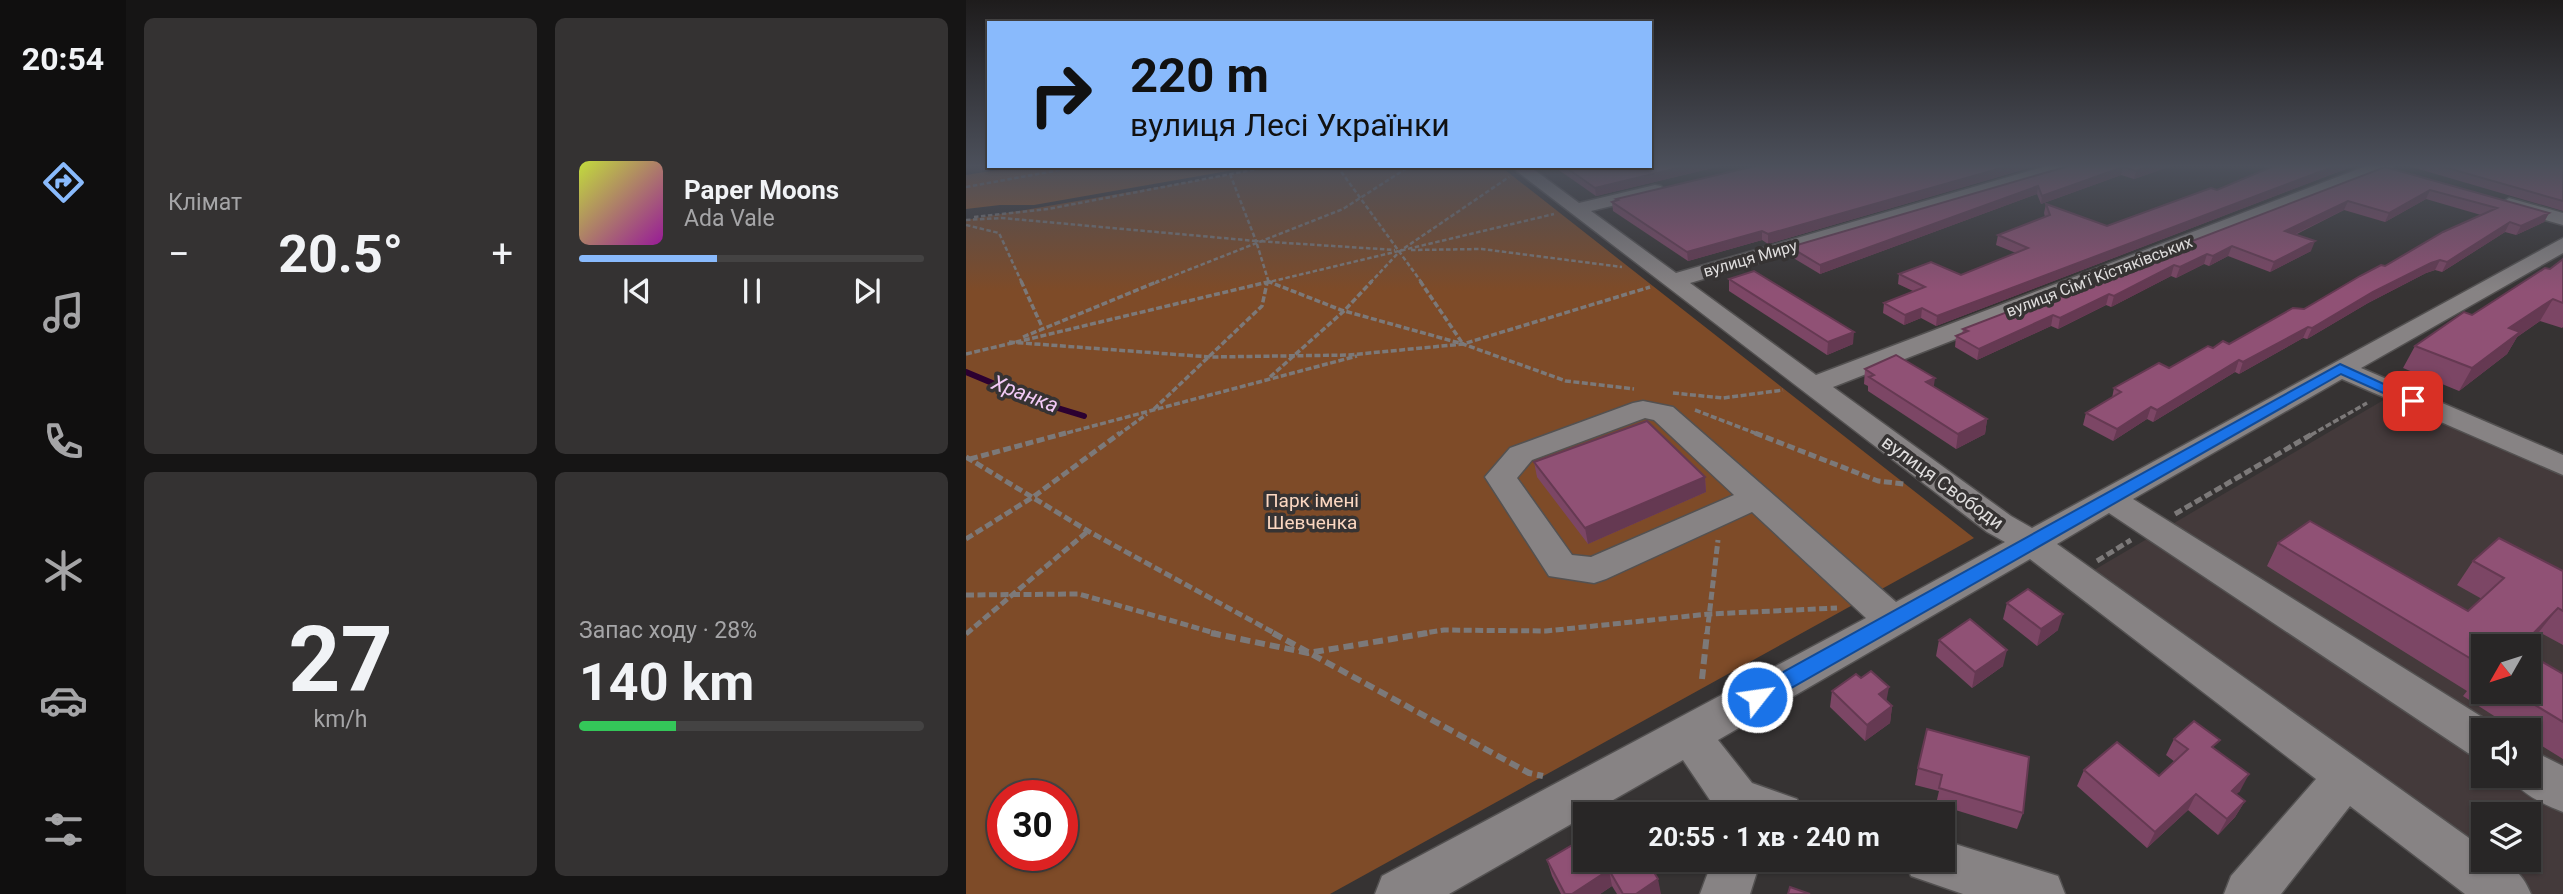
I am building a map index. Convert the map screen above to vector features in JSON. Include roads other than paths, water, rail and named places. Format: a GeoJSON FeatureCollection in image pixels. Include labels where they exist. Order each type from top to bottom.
{"type":"FeatureCollection","features":[{"type":"Feature","properties":{"kind":"street","name":"вулиця Свободи"},"geometry":{"type":"LineString","coordinates":[[1573,207],[1811,386],[1999,524],[2031,542],[2506,894]]}},
{"type":"Feature","properties":{"kind":"street"},"geometry":{"type":"LineString","coordinates":[[1576,209],[1586,207]]}},
{"type":"Feature","properties":{"kind":"street","name":"вулиця Миру"},"geometry":{"type":"LineString","coordinates":[[1666,276],[1918,207]]}},
{"type":"Feature","properties":{"kind":"street","name":"вулиця Сімʼї Кістяківських"},"geometry":{"type":"LineString","coordinates":[[1811,386],[2284,207]]}},
{"type":"Feature","properties":{"kind":"street"},"geometry":{"type":"LineString","coordinates":[[2519,207],[2563,219]]}},
{"type":"Feature","properties":{"kind":"street"},"geometry":{"type":"LineString","coordinates":[[1401,894],[1690,736],[2108,498],[2563,244]]}},
{"type":"Feature","properties":{"kind":"street"},"geometry":{"type":"LineString","coordinates":[[2340,368],[2563,466]]}},
{"type":"Feature","properties":{"kind":"street"},"geometry":{"type":"LineString","coordinates":[[1757,497],[1594,570],[1561,567],[1502,477],[1521,454],[1643,409],[1663,413],[1757,497],[1892,620]]}},
{"type":"Feature","properties":{"kind":"street"},"geometry":{"type":"LineString","coordinates":[[2108,498],[2471,732]]}},
{"type":"Feature","properties":{"kind":"street"},"geometry":{"type":"LineString","coordinates":[[1690,736],[1734,802]]}},
{"type":"Feature","properties":{"kind":"street"},"geometry":{"type":"LineString","coordinates":[[2249,894],[2346,777]]}},
{"type":"Feature","properties":{"kind":"street"},"geometry":{"type":"LineString","coordinates":[[2541,777],[2563,791]]}},
{"type":"Feature","properties":{"kind":"street"},"geometry":{"type":"LineString","coordinates":[[1955,867],[2040,894]]}},
{"type":"Feature","properties":{"kind":"street"},"geometry":{"type":"LineString","coordinates":[[1724,894],[1732,872]]}},
{"type":"Feature","properties":{"kind":"waterway","name":"Хранка"},"geometry":{"type":"LineString","coordinates":[[966,372],[1038,402],[1084,416]]}},
{"type":"Feature","properties":{"kind":"park label","name":"Парк імені Шевченка"},"geometry":{"type":"Point","coordinates":[1312,511]}}]}
